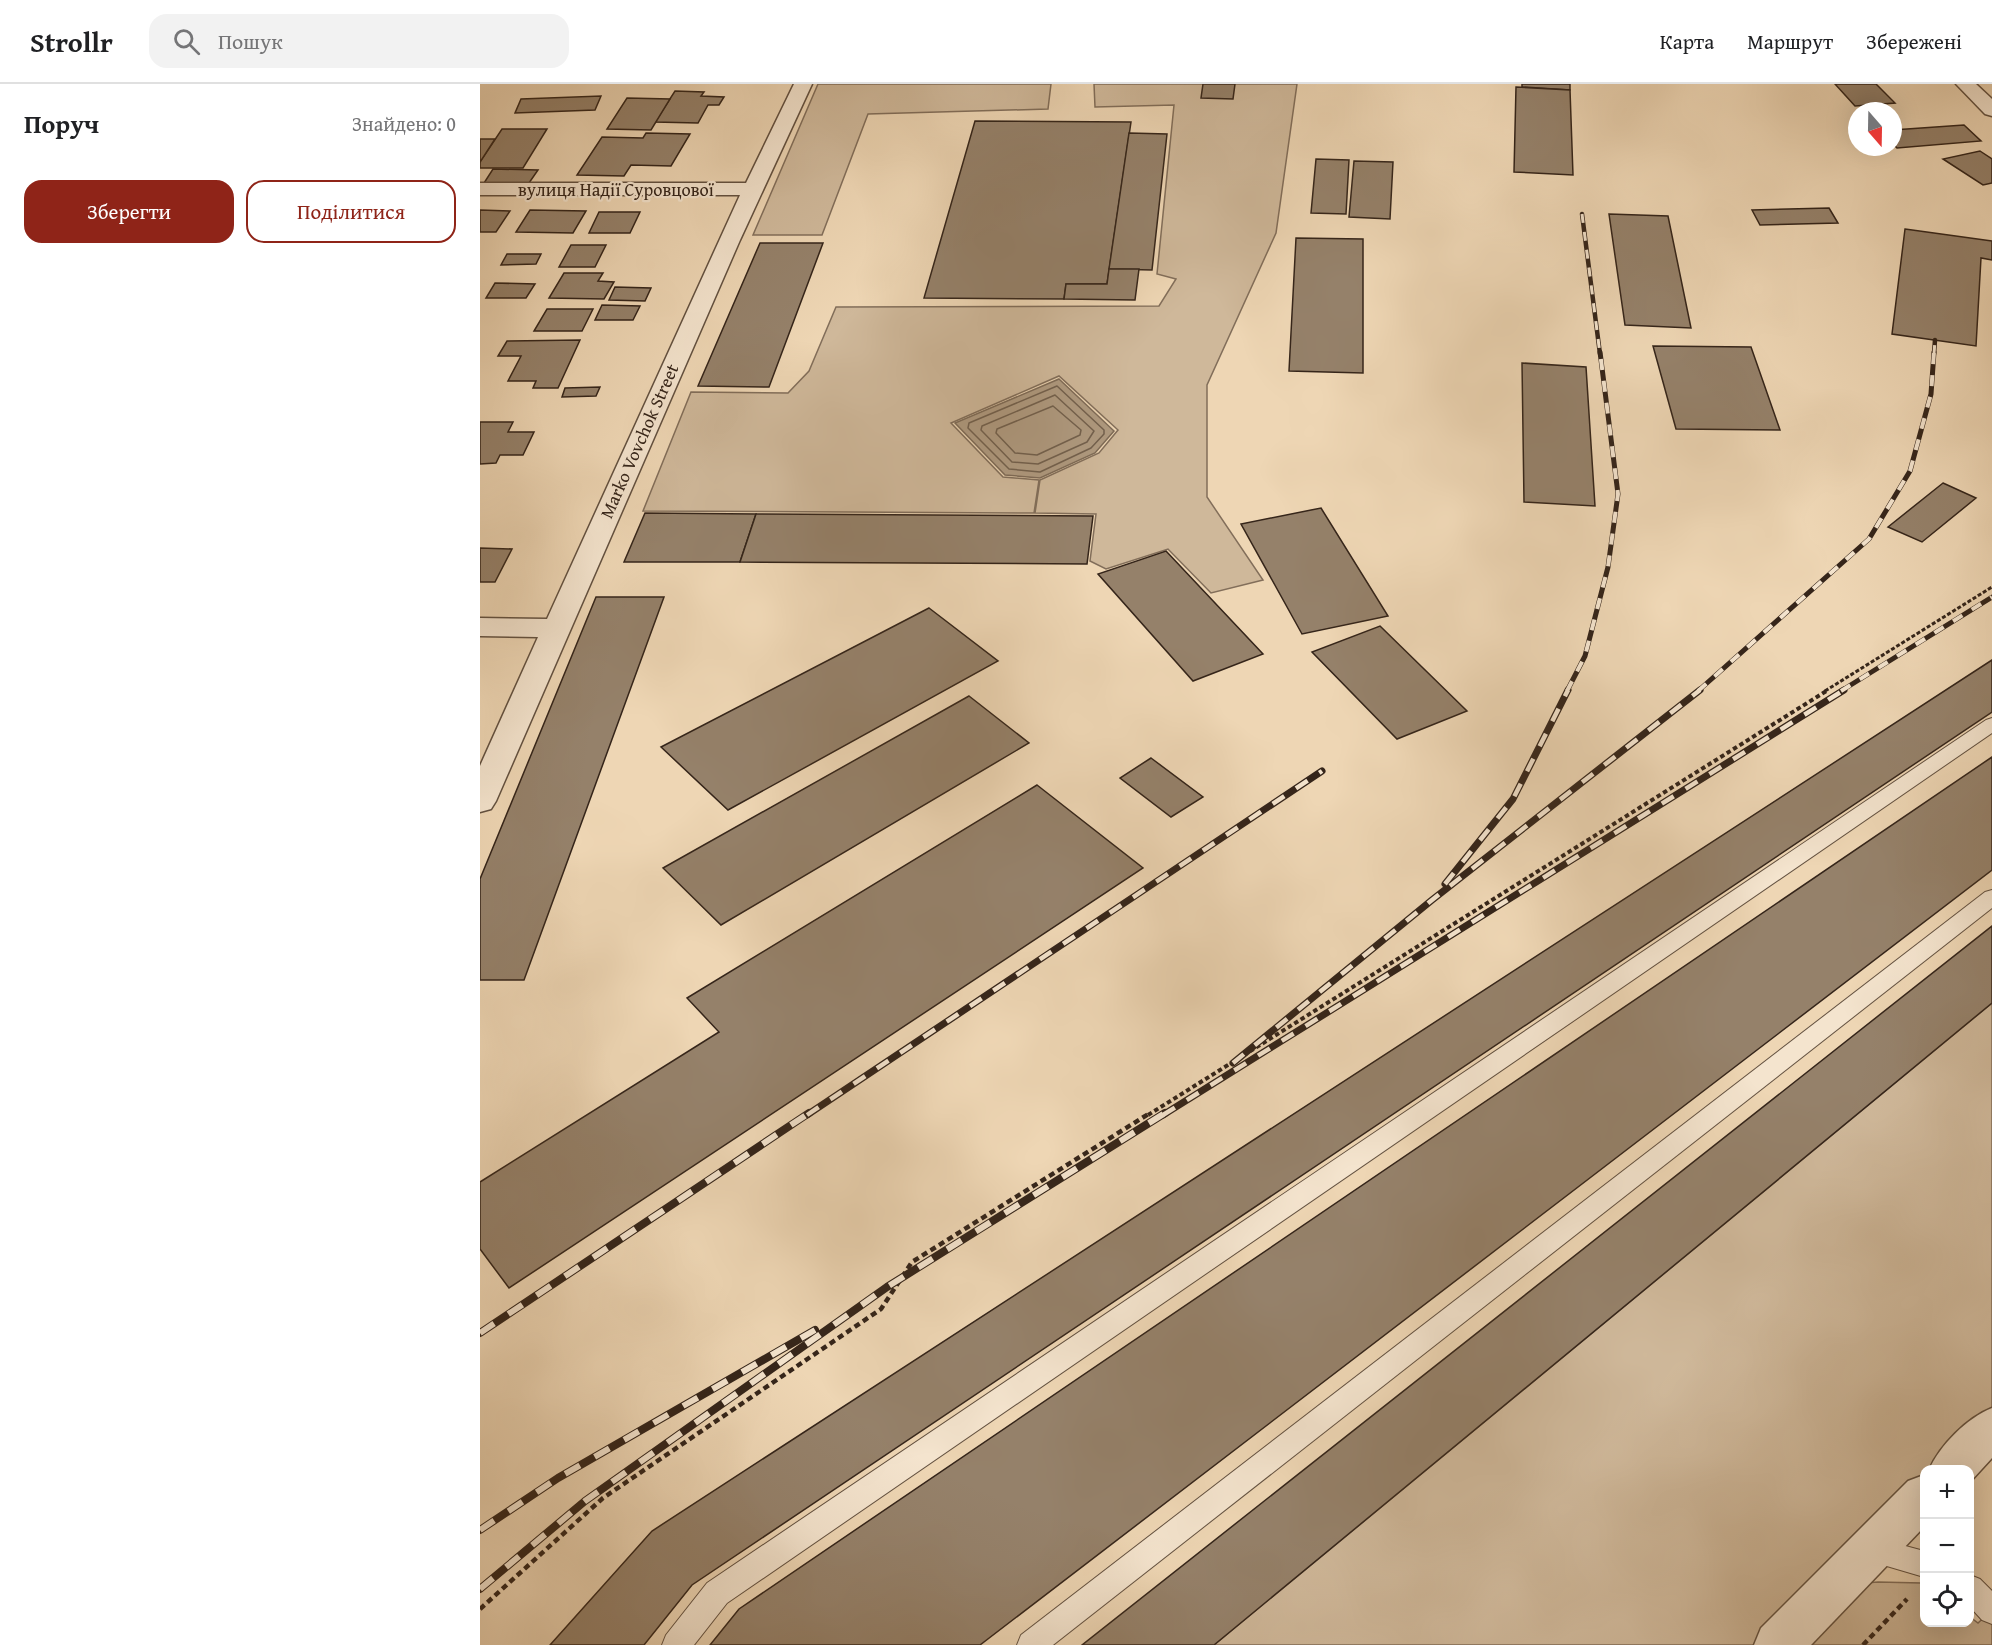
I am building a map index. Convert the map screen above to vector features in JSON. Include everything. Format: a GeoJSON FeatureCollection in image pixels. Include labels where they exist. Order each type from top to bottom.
{"type":"FeatureCollection","features":[{"type":"Feature","properties":{"kind":"street","name":"Marko Vovchok Street"},"geometry":{"type":"LineString","coordinates":[[480,801],[802,84]]}},
{"type":"Feature","properties":{"kind":"street"},"geometry":{"type":"LineString","coordinates":[[1965,84],[1992,110]]}},
{"type":"Feature","properties":{"kind":"street","name":"вулиця Надії Суровцової"},"geometry":{"type":"LineString","coordinates":[[480,189],[753,189]]}},
{"type":"Feature","properties":{"kind":"street"},"geometry":{"type":"LineString","coordinates":[[480,627],[556,628]]}},
{"type":"Feature","properties":{"kind":"street"},"geometry":{"type":"LineString","coordinates":[[1956,1465],[1992,1428]]}},
{"type":"Feature","properties":{"kind":"street"},"geometry":{"type":"LineString","coordinates":[[1778,1645],[1920,1500]]}},
{"type":"Feature","properties":{"kind":"lane"},"geometry":{"type":"LineString","coordinates":[[676,1645],[717,1593],[1992,724]]}},
{"type":"Feature","properties":{"kind":"lane"},"geometry":{"type":"LineString","coordinates":[[1031,1645],[1992,897]]}},
{"type":"Feature","properties":{"kind":"lane"},"geometry":{"type":"LineString","coordinates":[[1871,1550],[1920,1563]]}},
{"type":"Feature","properties":{"kind":"lane"},"geometry":{"type":"LineString","coordinates":[[1974,1593],[1992,1610]]}},
{"type":"Feature","properties":{"kind":"path"},"geometry":{"type":"LineString","coordinates":[[480,1608],[603,1498],[881,1310],[912,1262],[1992,587]]}},
{"type":"Feature","properties":{"kind":"path"},"geometry":{"type":"LineString","coordinates":[[1863,1645],[1909,1597]]}},
{"type":"Feature","properties":{"kind":"shaded area"},"geometry":{"type":"Polygon","coordinates":[[[818,84],[1051,84],[1048,109],[868,114],[822,235],[753,235],[818,84]]]}},
{"type":"Feature","properties":{"kind":"shaded area"},"geometry":{"type":"Polygon","coordinates":[[[1094,84],[1297,84],[1276,233],[1207,385],[1207,497],[1263,580],[1211,593],[1168,549],[1106,569],[1090,561],[1096,514],[1035,513],[1040,480],[1099,453],[1118,430],[1059,376],[951,423],[1003,477],[1039,480],[1034,513],[643,511],[691,392],[788,393],[809,371],[836,307],[1159,306],[1176,279],[1157,274],[1174,105],[1095,107],[1094,84]]]}},
{"type":"Feature","properties":{"kind":"shaded area"},"geometry":{"type":"Polygon","coordinates":[[[1992,1003],[1992,1428],[1955,1465],[1920,1465],[1920,1500],[1839,1585],[1878,1582],[1920,1583],[1920,1627],[1974,1627],[1974,1620],[1978,1623],[1992,1610],[1992,1645],[1214,1645],[1992,1003]]]}},
{"type":"Feature","properties":{"kind":"water"},"geometry":{"type":"Polygon","coordinates":[[[1059,379],[1114,431],[1095,453],[1040,478],[1005,475],[955,423],[1059,379]]]}},
{"type":"Feature","properties":{"kind":"building"},"geometry":{"type":"Polygon","coordinates":[[[1203,84],[1235,84],[1233,99],[1201,98],[1203,84]]]}},
{"type":"Feature","properties":{"kind":"building"},"geometry":{"type":"Polygon","coordinates":[[[1522,84],[1570,84],[1570,90],[1522,87],[1522,84]]]}},
{"type":"Feature","properties":{"kind":"building"},"geometry":{"type":"Polygon","coordinates":[[[1835,84],[1876,84],[1894,102],[1851,102],[1835,84]]]}},
{"type":"Feature","properties":{"kind":"building"},"geometry":{"type":"Polygon","coordinates":[[[1516,87],[1570,90],[1573,175],[1514,172],[1516,87]]]}},
{"type":"Feature","properties":{"kind":"building"},"geometry":{"type":"Polygon","coordinates":[[[675,91],[704,92],[701,96],[724,97],[719,105],[708,105],[698,123],[655,122],[675,91]]]}},
{"type":"Feature","properties":{"kind":"building"},"geometry":{"type":"Polygon","coordinates":[[[601,96],[595,110],[515,113],[521,99],[601,96]]]}},
{"type":"Feature","properties":{"kind":"building"},"geometry":{"type":"Polygon","coordinates":[[[627,98],[670,99],[651,130],[607,129],[627,98]]]}},
{"type":"Feature","properties":{"kind":"building"},"geometry":{"type":"Polygon","coordinates":[[[975,121],[1131,122],[1107,284],[1066,284],[1064,299],[924,298],[975,121]]]}},
{"type":"Feature","properties":{"kind":"building"},"geometry":{"type":"Polygon","coordinates":[[[1964,125],[1981,141],[1902,148],[1902,129],[1964,125]]]}},
{"type":"Feature","properties":{"kind":"building"},"geometry":{"type":"Polygon","coordinates":[[[502,129],[547,129],[523,168],[480,168],[480,162],[502,129]]]}},
{"type":"Feature","properties":{"kind":"building"},"geometry":{"type":"Polygon","coordinates":[[[646,133],[690,134],[671,166],[631,165],[624,176],[577,175],[602,137],[643,138],[646,133]]]}},
{"type":"Feature","properties":{"kind":"building"},"geometry":{"type":"Polygon","coordinates":[[[1129,133],[1167,134],[1152,270],[1109,269],[1129,133]]]}},
{"type":"Feature","properties":{"kind":"building"},"geometry":{"type":"Polygon","coordinates":[[[480,139],[495,139],[480,162],[480,139]]]}},
{"type":"Feature","properties":{"kind":"building"},"geometry":{"type":"Polygon","coordinates":[[[1980,151],[1992,159],[1992,183],[1983,185],[1943,159],[1980,151]]]}},
{"type":"Feature","properties":{"kind":"building"},"geometry":{"type":"Polygon","coordinates":[[[1316,159],[1349,160],[1346,214],[1311,213],[1316,159]]]}},
{"type":"Feature","properties":{"kind":"building"},"geometry":{"type":"Polygon","coordinates":[[[1354,161],[1393,162],[1390,219],[1349,217],[1354,161]]]}},
{"type":"Feature","properties":{"kind":"building"},"geometry":{"type":"Polygon","coordinates":[[[493,169],[538,170],[529,183],[484,183],[493,169]]]}},
{"type":"Feature","properties":{"kind":"building"},"geometry":{"type":"Polygon","coordinates":[[[1829,208],[1838,223],[1760,225],[1752,210],[1829,208]]]}},
{"type":"Feature","properties":{"kind":"building"},"geometry":{"type":"Polygon","coordinates":[[[480,210],[510,211],[496,232],[480,232],[480,210]]]}},
{"type":"Feature","properties":{"kind":"building"},"geometry":{"type":"Polygon","coordinates":[[[530,210],[586,211],[573,233],[516,232],[530,210]]]}},
{"type":"Feature","properties":{"kind":"building"},"geometry":{"type":"Polygon","coordinates":[[[599,212],[640,212],[630,233],[589,233],[599,212]]]}},
{"type":"Feature","properties":{"kind":"building"},"geometry":{"type":"Polygon","coordinates":[[[1609,214],[1668,216],[1691,328],[1625,325],[1609,214]]]}},
{"type":"Feature","properties":{"kind":"building"},"geometry":{"type":"Polygon","coordinates":[[[1905,229],[1992,241],[1992,260],[1981,258],[1976,346],[1892,334],[1905,229]]]}},
{"type":"Feature","properties":{"kind":"building"},"geometry":{"type":"Polygon","coordinates":[[[1296,238],[1363,239],[1363,373],[1289,371],[1296,238]]]}},
{"type":"Feature","properties":{"kind":"building"},"geometry":{"type":"Polygon","coordinates":[[[760,243],[823,243],[769,387],[698,386],[760,243]]]}},
{"type":"Feature","properties":{"kind":"building"},"geometry":{"type":"Polygon","coordinates":[[[571,245],[606,245],[595,267],[559,267],[571,245]]]}},
{"type":"Feature","properties":{"kind":"building"},"geometry":{"type":"Polygon","coordinates":[[[507,254],[541,254],[536,264],[501,265],[507,254]]]}},
{"type":"Feature","properties":{"kind":"building"},"geometry":{"type":"Polygon","coordinates":[[[1109,269],[1139,269],[1135,300],[1064,299],[1066,284],[1107,284],[1109,269]]]}},
{"type":"Feature","properties":{"kind":"building"},"geometry":{"type":"Polygon","coordinates":[[[564,273],[603,273],[598,281],[614,282],[604,299],[549,298],[564,273]]]}},
{"type":"Feature","properties":{"kind":"building"},"geometry":{"type":"Polygon","coordinates":[[[495,283],[535,284],[526,298],[486,298],[495,283]]]}},
{"type":"Feature","properties":{"kind":"building"},"geometry":{"type":"Polygon","coordinates":[[[615,287],[651,288],[645,301],[609,300],[615,287]]]}},
{"type":"Feature","properties":{"kind":"building"},"geometry":{"type":"Polygon","coordinates":[[[602,305],[640,306],[633,320],[595,320],[602,305]]]}},
{"type":"Feature","properties":{"kind":"building"},"geometry":{"type":"Polygon","coordinates":[[[547,309],[593,309],[582,331],[534,331],[547,309]]]}},
{"type":"Feature","properties":{"kind":"building"},"geometry":{"type":"Polygon","coordinates":[[[580,340],[558,388],[533,388],[536,381],[508,381],[521,356],[498,356],[507,341],[580,340]]]}},
{"type":"Feature","properties":{"kind":"building"},"geometry":{"type":"Polygon","coordinates":[[[1653,346],[1751,347],[1780,430],[1676,429],[1653,346]]]}},
{"type":"Feature","properties":{"kind":"building"},"geometry":{"type":"Polygon","coordinates":[[[1522,363],[1586,367],[1595,506],[1524,502],[1522,363]]]}},
{"type":"Feature","properties":{"kind":"building"},"geometry":{"type":"Polygon","coordinates":[[[600,387],[596,396],[562,397],[565,388],[600,387]]]}},
{"type":"Feature","properties":{"kind":"building"},"geometry":{"type":"Polygon","coordinates":[[[480,422],[513,422],[508,432],[534,432],[523,455],[500,455],[496,463],[480,464],[480,422]]]}},
{"type":"Feature","properties":{"kind":"building"},"geometry":{"type":"Polygon","coordinates":[[[1943,483],[1976,498],[1922,542],[1888,527],[1943,483]]]}},
{"type":"Feature","properties":{"kind":"building"},"geometry":{"type":"Polygon","coordinates":[[[1321,508],[1388,616],[1302,634],[1241,524],[1321,508]]]}},
{"type":"Feature","properties":{"kind":"building"},"geometry":{"type":"Polygon","coordinates":[[[645,513],[756,514],[740,562],[624,562],[645,513]]]}},
{"type":"Feature","properties":{"kind":"building"},"geometry":{"type":"Polygon","coordinates":[[[756,514],[1093,516],[1087,564],[740,562],[756,514]]]}},
{"type":"Feature","properties":{"kind":"building"},"geometry":{"type":"Polygon","coordinates":[[[480,548],[512,549],[495,582],[480,582],[480,548]]]}},
{"type":"Feature","properties":{"kind":"building"},"geometry":{"type":"Polygon","coordinates":[[[1166,551],[1263,654],[1193,681],[1098,574],[1166,551]]]}},
{"type":"Feature","properties":{"kind":"building"},"geometry":{"type":"Polygon","coordinates":[[[596,597],[664,597],[524,980],[480,980],[480,879],[596,597]]]}},
{"type":"Feature","properties":{"kind":"building"},"geometry":{"type":"Polygon","coordinates":[[[929,608],[998,661],[728,810],[661,747],[929,608]]]}},
{"type":"Feature","properties":{"kind":"building"},"geometry":{"type":"Polygon","coordinates":[[[1380,626],[1467,711],[1397,739],[1312,652],[1380,626]]]}},
{"type":"Feature","properties":{"kind":"building"},"geometry":{"type":"Polygon","coordinates":[[[1992,660],[1992,712],[692,1585],[644,1645],[550,1645],[652,1531],[1992,660]]]}},
{"type":"Feature","properties":{"kind":"building"},"geometry":{"type":"Polygon","coordinates":[[[969,696],[1029,743],[721,925],[663,868],[969,696]]]}},
{"type":"Feature","properties":{"kind":"building"},"geometry":{"type":"Polygon","coordinates":[[[1992,757],[1992,870],[980,1645],[710,1645],[739,1609],[1992,757]]]}},
{"type":"Feature","properties":{"kind":"building"},"geometry":{"type":"Polygon","coordinates":[[[1151,758],[1203,797],[1171,817],[1120,778],[1151,758]]]}},
{"type":"Feature","properties":{"kind":"building"},"geometry":{"type":"Polygon","coordinates":[[[1037,785],[1143,868],[509,1288],[480,1249],[480,1182],[719,1032],[687,998],[1037,785]]]}},
{"type":"Feature","properties":{"kind":"building"},"geometry":{"type":"Polygon","coordinates":[[[1992,926],[1992,1003],[1214,1645],[1082,1645],[1992,926]]]}},
{"type":"Feature","properties":{"kind":"railway"},"geometry":{"type":"LineString","coordinates":[[1582,214],[1600,354]]}},
{"type":"Feature","properties":{"kind":"railway"},"geometry":{"type":"LineString","coordinates":[[1934,354],[1935,340]]}},
{"type":"Feature","properties":{"kind":"railway"},"geometry":{"type":"LineString","coordinates":[[1567,691],[1585,656],[1608,567],[1618,494],[1600,352]]}},
{"type":"Feature","properties":{"kind":"railway"},"geometry":{"type":"LineString","coordinates":[[1698,691],[1869,539],[1910,471],[1931,394],[1934,352]]}},
{"type":"Feature","properties":{"kind":"railway"},"geometry":{"type":"LineString","coordinates":[[1841,691],[1992,597]]}},
{"type":"Feature","properties":{"kind":"railway"},"geometry":{"type":"LineString","coordinates":[[1445,884],[1513,799],[1568,690]]}},
{"type":"Feature","properties":{"kind":"railway"},"geometry":{"type":"LineString","coordinates":[[1233,1063],[1432,900],[1700,690]]}},
{"type":"Feature","properties":{"kind":"railway"},"geometry":{"type":"LineString","coordinates":[[1163,1115],[1844,690]]}},
{"type":"Feature","properties":{"kind":"railway"},"geometry":{"type":"LineString","coordinates":[[807,1115],[1322,771]]}},
{"type":"Feature","properties":{"kind":"railway"},"geometry":{"type":"LineString","coordinates":[[480,1333],[809,1113]]}},
{"type":"Feature","properties":{"kind":"railway"},"geometry":{"type":"LineString","coordinates":[[480,1589],[585,1501],[887,1287],[1165,1113]]}},
{"type":"Feature","properties":{"kind":"railway"},"geometry":{"type":"LineString","coordinates":[[480,1530],[558,1478],[815,1330]]}}]}
